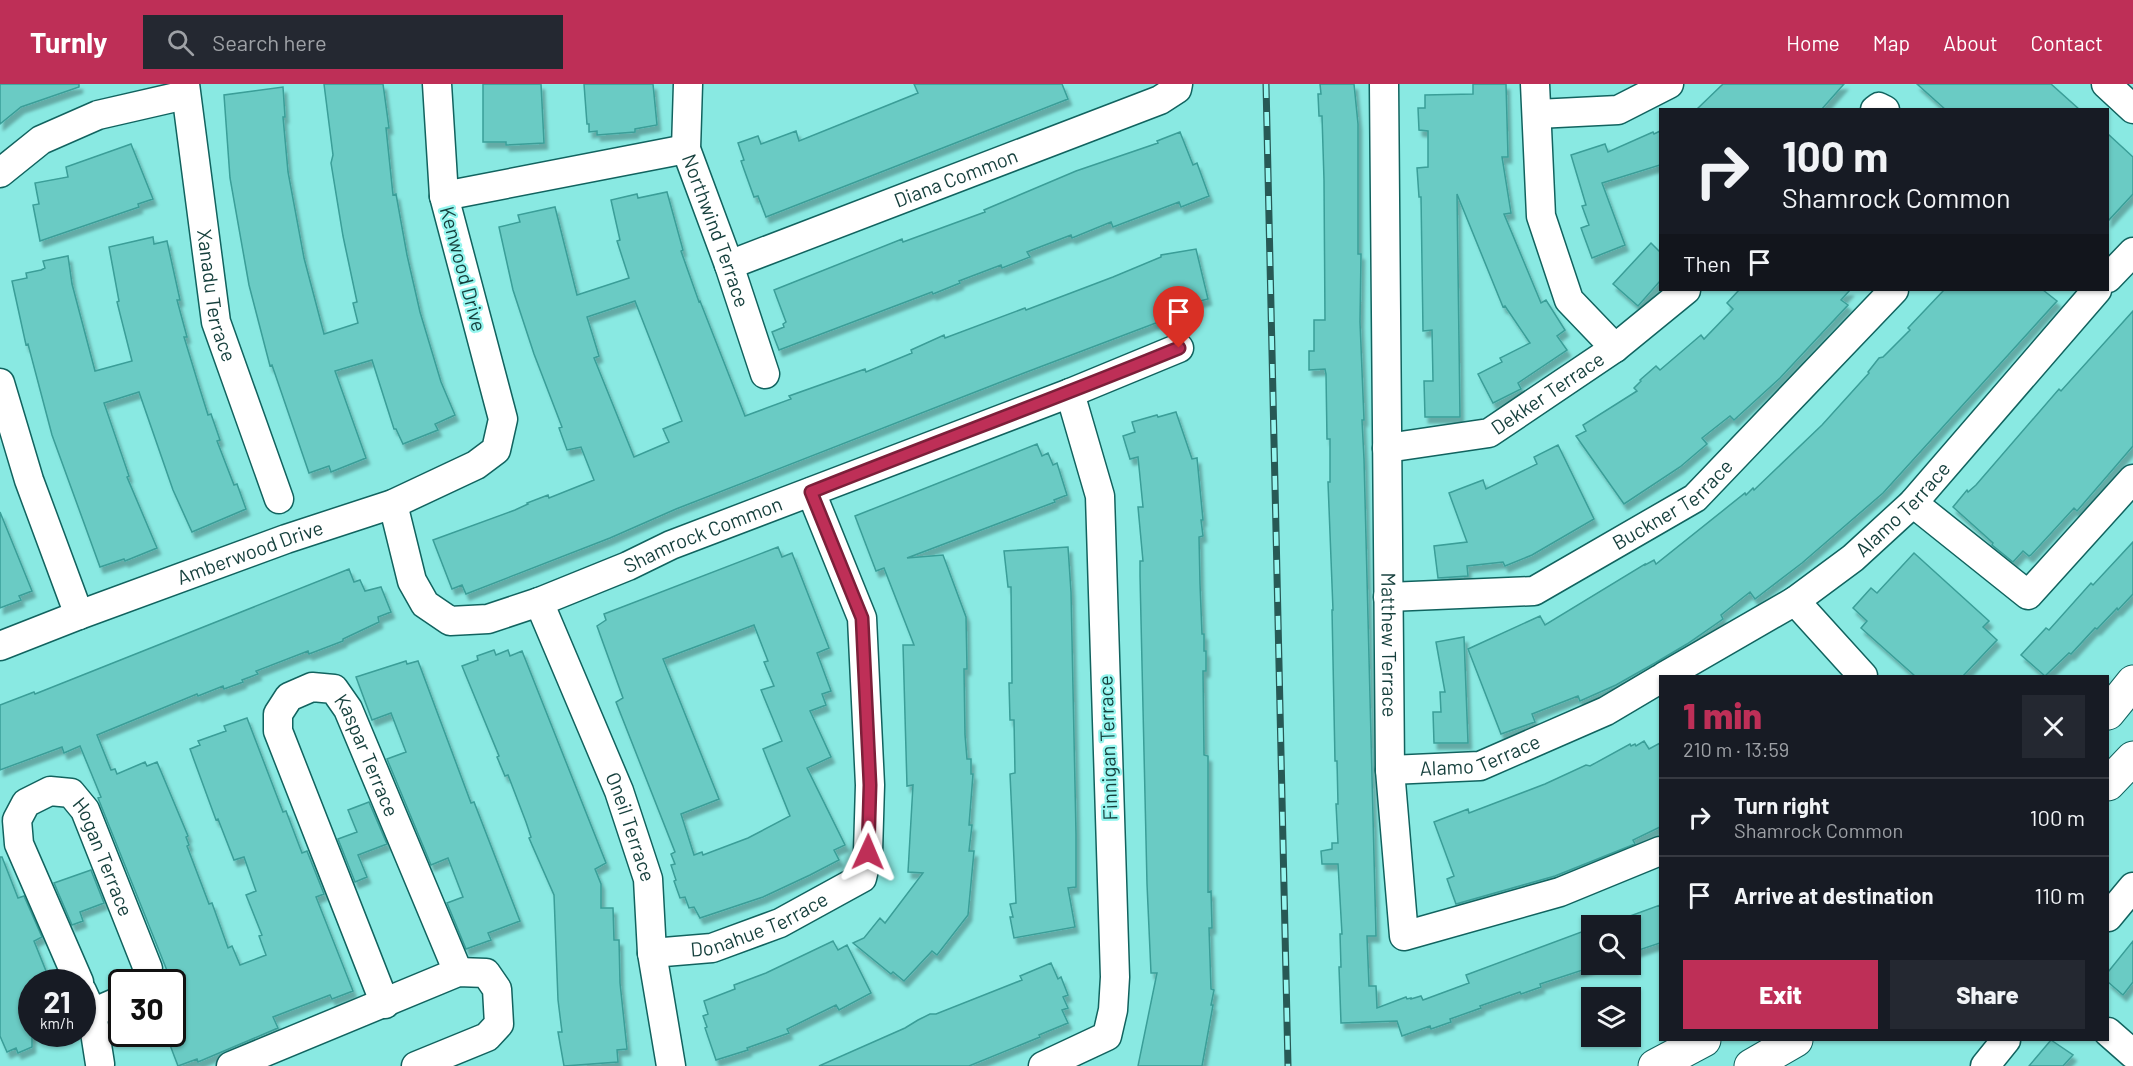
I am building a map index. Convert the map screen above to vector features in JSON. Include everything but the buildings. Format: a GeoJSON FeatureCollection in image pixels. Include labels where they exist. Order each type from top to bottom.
{"type":"FeatureCollection","features":[{"type":"Feature","properties":{"kind":"main road"},"geometry":{"type":"LineString","coordinates":[[2109,712],[2133,682]]}},
{"type":"Feature","properties":{"kind":"main road"},"geometry":{"type":"LineString","coordinates":[[2109,783],[2133,758]]}},
{"type":"Feature","properties":{"kind":"main road"},"geometry":{"type":"LineString","coordinates":[[1655,1066],[1702,1041]]}},
{"type":"Feature","properties":{"kind":"main road"},"geometry":{"type":"LineString","coordinates":[[1751,1066],[1794,1041]]}},
{"type":"Feature","properties":{"kind":"street","name":"Kenwood Drive"},"geometry":{"type":"LineString","coordinates":[[437,84],[444,196],[503,419],[496,450]]}},
{"type":"Feature","properties":{"kind":"street","name":"Northwind Terrace"},"geometry":{"type":"LineString","coordinates":[[688,84],[686,149],[729,266],[765,374]]}},
{"type":"Feature","properties":{"kind":"street","name":"Diana Common"},"geometry":{"type":"LineString","coordinates":[[729,266],[1160,100],[1177,89],[1178,84]]}},
{"type":"Feature","properties":{"kind":"street","name":"Matthew Terrace"},"geometry":{"type":"LineString","coordinates":[[1384,84],[1390,770],[1404,936],[1560,892],[1659,851]]}},
{"type":"Feature","properties":{"kind":"street"},"geometry":{"type":"LineString","coordinates":[[1535,84],[1541,216],[1569,300],[1615,348]]}},
{"type":"Feature","properties":{"kind":"street"},"geometry":{"type":"LineString","coordinates":[[1537,114],[1618,110],[1669,84]]}},
{"type":"Feature","properties":{"kind":"street"},"geometry":{"type":"LineString","coordinates":[[0,173],[41,140],[98,115],[185,89]]}},
{"type":"Feature","properties":{"kind":"street","name":"Xanadu Terrace"},"geometry":{"type":"LineString","coordinates":[[185,89],[216,322],[279,499]]}},
{"type":"Feature","properties":{"kind":"street"},"geometry":{"type":"LineString","coordinates":[[444,196],[686,149]]}},
{"type":"Feature","properties":{"kind":"street"},"geometry":{"type":"LineString","coordinates":[[2109,277],[2133,252]]}},
{"type":"Feature","properties":{"kind":"street","name":"Dekker Terrace"},"geometry":{"type":"LineString","coordinates":[[1387,448],[1489,433],[1615,348],[1685,291]]}},
{"type":"Feature","properties":{"kind":"street","name":"Buckner Terrace"},"geometry":{"type":"LineString","coordinates":[[1388,597],[1534,591],[1695,498],[1893,291]]}},
{"type":"Feature","properties":{"kind":"street","name":"Alamo Terrace"},"geometry":{"type":"LineString","coordinates":[[1667,675],[1795,600],[1853,558],[1913,503],[2096,291]]}},
{"type":"Feature","properties":{"kind":"street","name":"Shamrock Common"},"geometry":{"type":"LineString","coordinates":[[393,504],[412,581],[425,604],[450,621],[488,619],[539,602],[628,566],[671,545],[1070,393],[1179,348]]}},
{"type":"Feature","properties":{"kind":"street"},"geometry":{"type":"LineString","coordinates":[[0,383],[29,480],[79,615]]}},
{"type":"Feature","properties":{"kind":"street","name":"Finnigan Terrace"},"geometry":{"type":"LineString","coordinates":[[1043,1066],[1107,1036],[1113,1010],[1115,977],[1100,496],[1070,393]]}},
{"type":"Feature","properties":{"kind":"street","name":"Amberwood Drive"},"geometry":{"type":"LineString","coordinates":[[0,646],[286,539],[393,504],[476,465],[496,450]]}},
{"type":"Feature","properties":{"kind":"street"},"geometry":{"type":"LineString","coordinates":[[1913,503],[2028,595],[2133,479]]}},
{"type":"Feature","properties":{"kind":"street","name":"Donahue Terrace"},"geometry":{"type":"LineString","coordinates":[[652,953],[712,948],[780,923],[862,878],[868,852],[870,785],[862,618],[811,492]]}},
{"type":"Feature","properties":{"kind":"street"},"geometry":{"type":"LineString","coordinates":[[1795,600],[1862,675]]}},
{"type":"Feature","properties":{"kind":"street","name":"Oneil Terrace"},"geometry":{"type":"LineString","coordinates":[[539,602],[619,791],[648,879],[652,953],[671,1066]]}},
{"type":"Feature","properties":{"kind":"street","name":"Alamo Terrace"},"geometry":{"type":"LineString","coordinates":[[1390,770],[1480,766],[1606,711],[1659,680]]}},
{"type":"Feature","properties":{"kind":"street","name":"Kaspar Terrace"},"geometry":{"type":"LineString","coordinates":[[385,1004],[278,731],[278,714],[289,698],[312,687],[334,689],[348,709],[458,972]]}},
{"type":"Feature","properties":{"kind":"street","name":"Hogan Terrace"},"geometry":{"type":"LineString","coordinates":[[73,969],[20,844],[16,820],[26,803],[50,792],[71,793],[85,810],[148,969]]}},
{"type":"Feature","properties":{"kind":"street"},"geometry":{"type":"LineString","coordinates":[[2109,916],[2133,887]]}},
{"type":"Feature","properties":{"kind":"street"},"geometry":{"type":"LineString","coordinates":[[231,1066],[458,972],[486,973],[497,989],[499,1024],[487,1037],[416,1066]]}},
{"type":"Feature","properties":{"kind":"street"},"geometry":{"type":"LineString","coordinates":[[2109,1033],[2133,1054]]}},
{"type":"Feature","properties":{"kind":"street"},"geometry":{"type":"LineString","coordinates":[[1984,1066],[2005,1041]]}},
{"type":"Feature","properties":{"kind":"street"},"geometry":{"type":"LineString","coordinates":[[96,1043],[101,1066]]}},
{"type":"Feature","properties":{"kind":"railway"},"geometry":{"type":"LineString","coordinates":[[1266,84],[1288,1066]]}},
{"type":"Feature","properties":{"kind":"route"},"geometry":{"type":"LineString","coordinates":[[868,852],[870,785],[862,618],[811,492],[1070,393],[1179,348]]}}]}
